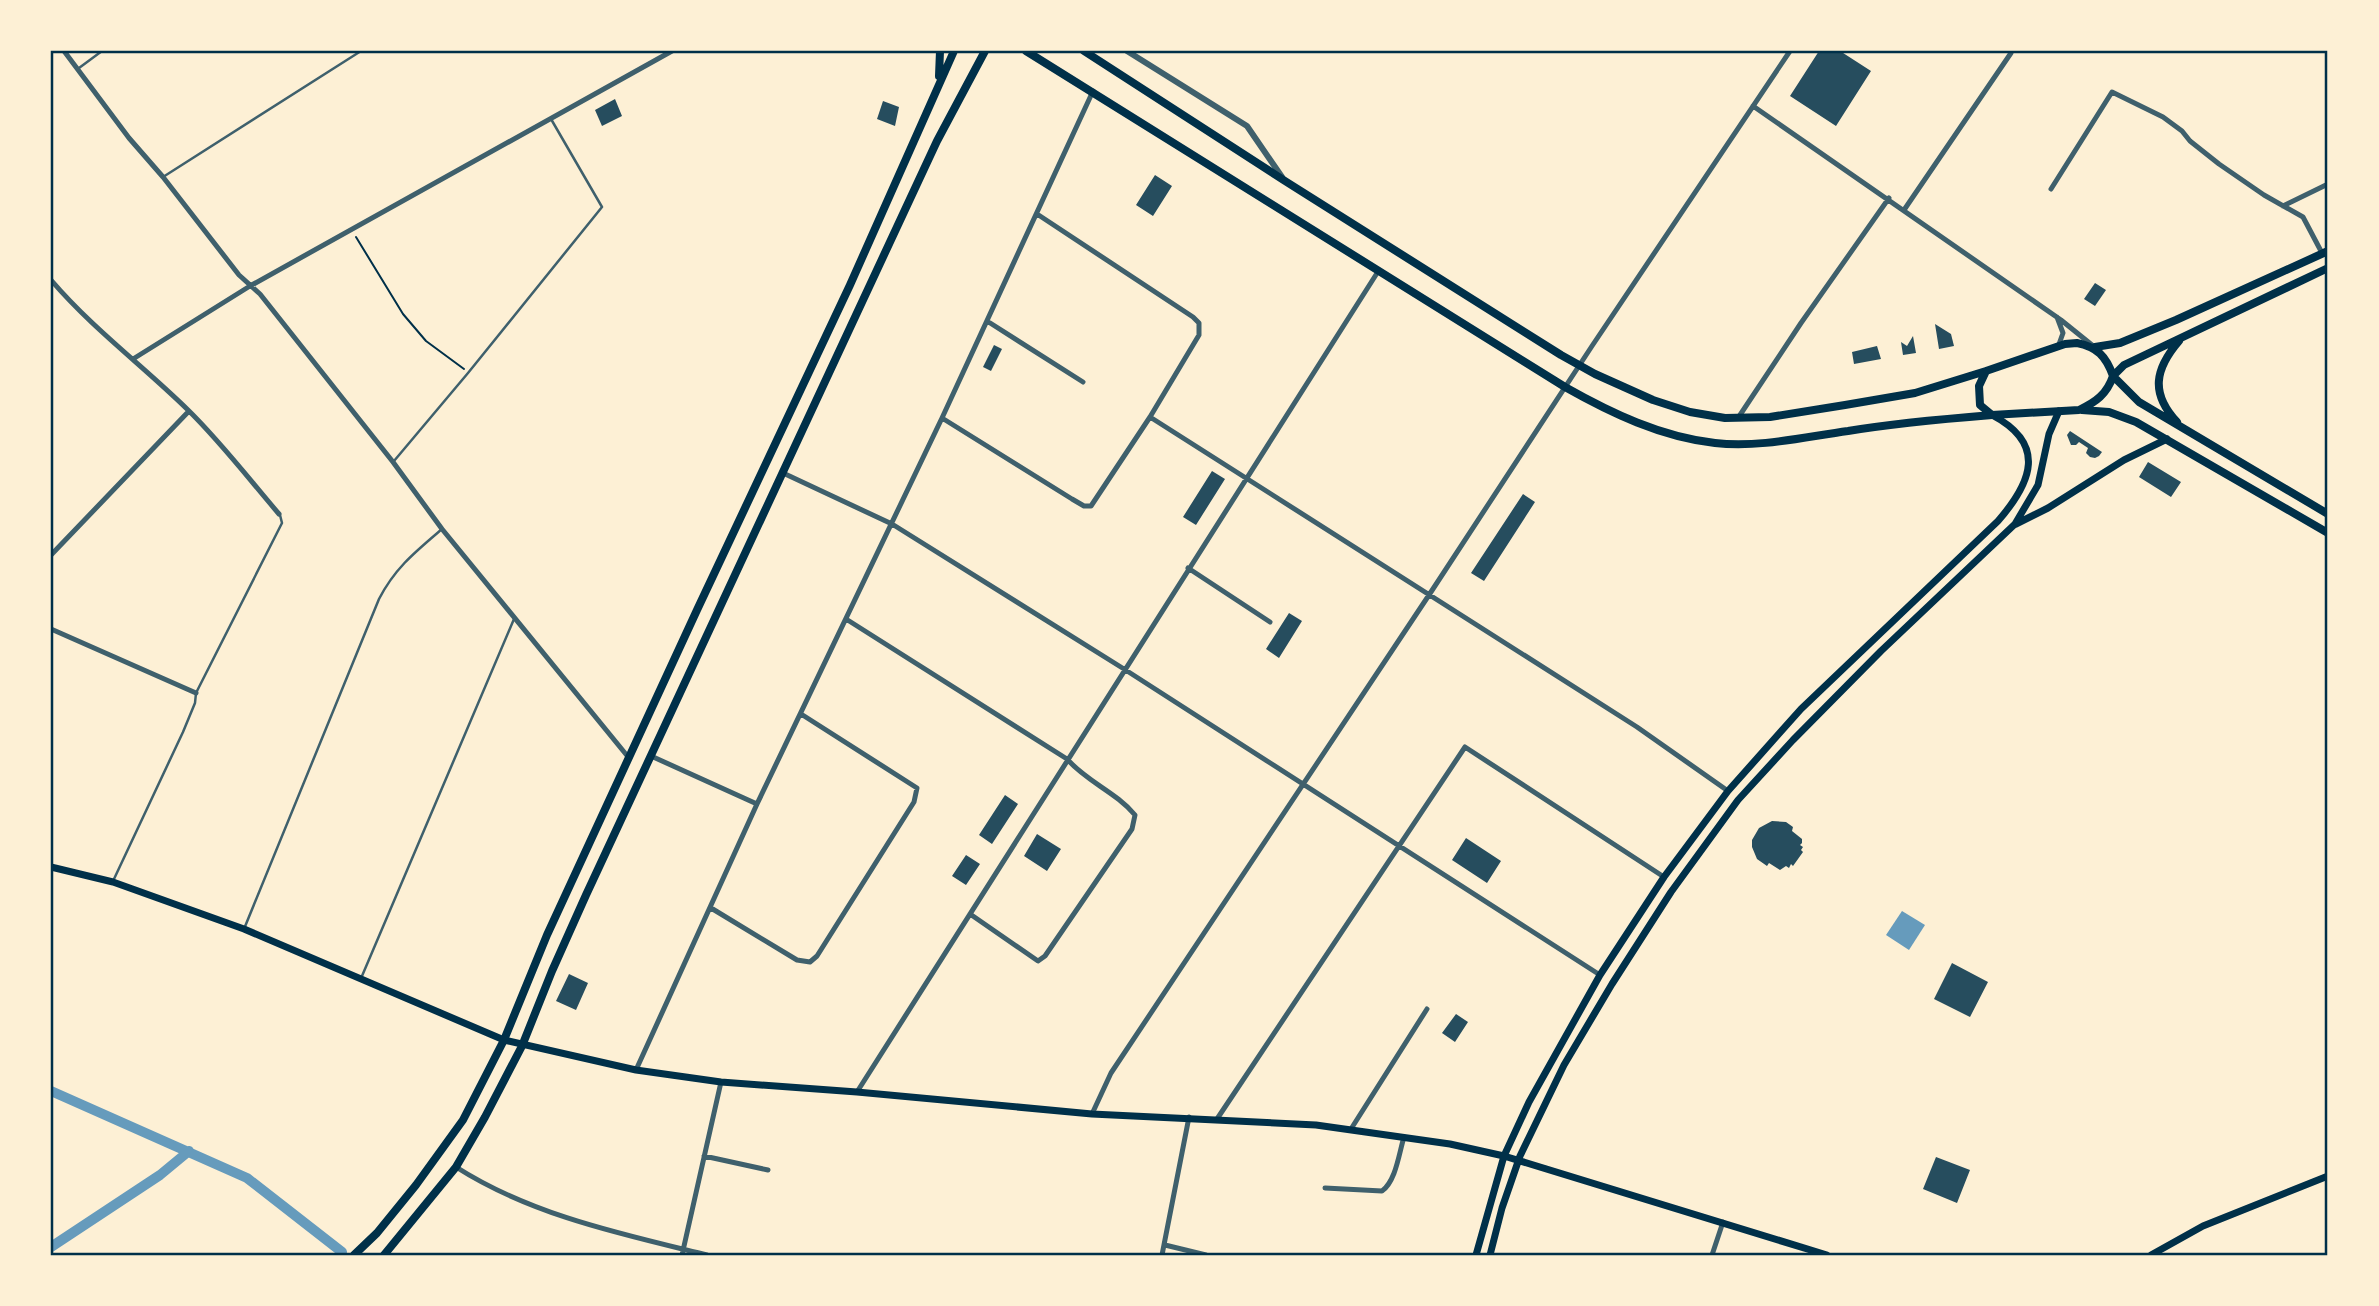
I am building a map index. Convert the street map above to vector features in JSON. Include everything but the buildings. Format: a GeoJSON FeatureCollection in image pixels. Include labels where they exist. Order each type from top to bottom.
{"type":"FeatureCollection","features":[{"type":"Feature","properties":{"kind":"main road"},"geometry":{"type":"LineString","coordinates":[[937,85],[940,51]]}},
{"type":"Feature","properties":{"kind":"main road"},"geometry":{"type":"LineString","coordinates":[[354,1255],[377,1233],[416,1185],[463,1120],[504,1040],[547,935],[854,276],[954,51]]}},
{"type":"Feature","properties":{"kind":"main road"},"geometry":{"type":"LineString","coordinates":[[384,1255],[456,1167],[522,1046],[557,959],[937,141],[985,51]]}},
{"type":"Feature","properties":{"kind":"main road"},"geometry":{"type":"LineString","coordinates":[[1026,51],[1539,372],[1641,424],[1687,438],[1723,444],[1763,443],[1917,421],[1992,415],[2079,410],[2116,414],[2166,439],[2328,533]]}},
{"type":"Feature","properties":{"kind":"main road"},"geometry":{"type":"LineString","coordinates":[[1084,51],[1578,366],[1633,392],[1670,406],[1710,416],[1738,419],[1786,415],[1915,393],[2073,343],[2095,348],[2120,343],[2325,252]]}},
{"type":"Feature","properties":{"kind":"main road"},"geometry":{"type":"LineString","coordinates":[[2079,410],[2101,397],[2113,376],[2124,365],[2328,268]]}},
{"type":"Feature","properties":{"kind":"main road"},"geometry":{"type":"LineString","coordinates":[[2181,338],[2161,365],[2159,387],[2168,411],[2193,435]]}},
{"type":"Feature","properties":{"kind":"main road"},"geometry":{"type":"LineString","coordinates":[[2095,348],[2109,365],[2113,376],[2139,402],[2328,514]]}},
{"type":"Feature","properties":{"kind":"main road"},"geometry":{"type":"LineString","coordinates":[[1476,1255],[1504,1156],[1553,1057],[1600,975],[1664,877],[1728,791],[1801,709],[1998,521],[2014,502],[2026,479],[2029,458],[2022,439],[2013,429],[1984,409],[1978,398],[1979,386],[1986,371]]}},
{"type":"Feature","properties":{"kind":"main road"},"geometry":{"type":"LineString","coordinates":[[1490,1255],[1518,1161],[1564,1065],[1612,984],[1702,848],[1738,800],[1793,740],[2015,524],[2038,485],[2049,434],[2059,411]]}},
{"type":"Feature","properties":{"kind":"main road"},"geometry":{"type":"LineString","coordinates":[[2015,524],[2048,509],[2135,454],[2166,439]]}},
{"type":"Feature","properties":{"kind":"main road"},"geometry":{"type":"LineString","coordinates":[[51,867],[113,882],[244,929],[522,1046],[636,1070],[721,1083],[857,1092],[1092,1114],[1189,1117],[1351,1129],[1404,1137],[1504,1156],[1827,1255]]}},
{"type":"Feature","properties":{"kind":"main road"},"geometry":{"type":"LineString","coordinates":[[2151,1255],[2203,1226],[2328,1176]]}},
{"type":"Feature","properties":{"kind":"street"},"geometry":{"type":"LineString","coordinates":[[64,51],[129,138],[239,275],[260,294],[393,462],[514,620],[629,758]]}},
{"type":"Feature","properties":{"kind":"street"},"geometry":{"type":"LineString","coordinates":[[133,359],[250,286],[671,51]]}},
{"type":"Feature","properties":{"kind":"street"},"geometry":{"type":"LineString","coordinates":[[1127,51],[1247,126],[1285,181]]}},
{"type":"Feature","properties":{"kind":"street"},"geometry":{"type":"LineString","coordinates":[[1092,1114],[1111,1073],[1578,366],[1790,51]]}},
{"type":"Feature","properties":{"kind":"street"},"geometry":{"type":"LineString","coordinates":[[1904,210],[2011,52]]}},
{"type":"Feature","properties":{"kind":"street"},"geometry":{"type":"LineString","coordinates":[[636,1070],[757,804],[942,418],[1093,91]]}},
{"type":"Feature","properties":{"kind":"street"},"geometry":{"type":"LineString","coordinates":[[2051,189],[2112,92],[2163,117],[2220,164],[2303,217],[2325,252]]}},
{"type":"Feature","properties":{"kind":"street"},"geometry":{"type":"LineString","coordinates":[[1754,106],[2057,317],[2095,348]]}},
{"type":"Feature","properties":{"kind":"street"},"geometry":{"type":"LineString","coordinates":[[2283,206],[2328,184]]}},
{"type":"Feature","properties":{"kind":"street"},"geometry":{"type":"LineString","coordinates":[[1738,419],[1801,323],[1889,198]]}},
{"type":"Feature","properties":{"kind":"street"},"geometry":{"type":"LineString","coordinates":[[942,418],[1084,506],[1091,506],[1150,417],[1199,335],[1199,323],[1194,317],[1037,214]]}},
{"type":"Feature","properties":{"kind":"street"},"geometry":{"type":"LineString","coordinates":[[857,1092],[1379,270]]}},
{"type":"Feature","properties":{"kind":"street"},"geometry":{"type":"LineString","coordinates":[[51,280],[105,338],[133,359],[189,411],[279,514]]}},
{"type":"Feature","properties":{"kind":"street"},"geometry":{"type":"LineString","coordinates":[[2057,317],[2063,333],[2058,347]]}},
{"type":"Feature","properties":{"kind":"street"},"geometry":{"type":"LineString","coordinates":[[987,321],[1083,382]]}},
{"type":"Feature","properties":{"kind":"street"},"geometry":{"type":"LineString","coordinates":[[51,555],[189,411]]}},
{"type":"Feature","properties":{"kind":"street"},"geometry":{"type":"LineString","coordinates":[[1150,417],[1637,727],[1728,791]]}},
{"type":"Feature","properties":{"kind":"street"},"geometry":{"type":"LineString","coordinates":[[783,473],[892,524],[1124,669],[1600,975]]}},
{"type":"Feature","properties":{"kind":"street"},"geometry":{"type":"LineString","coordinates":[[1188,568],[1270,622]]}},
{"type":"Feature","properties":{"kind":"street"},"geometry":{"type":"LineString","coordinates":[[1932,583],[1935,590],[1942,593]]}},
{"type":"Feature","properties":{"kind":"street"},"geometry":{"type":"LineString","coordinates":[[846,619],[1067,759],[1089,780],[1124,802],[1135,815],[1132,829],[1045,956],[1038,961],[970,914]]}},
{"type":"Feature","properties":{"kind":"street"},"geometry":{"type":"LineString","coordinates":[[51,629],[196,693]]}},
{"type":"Feature","properties":{"kind":"street"},"geometry":{"type":"LineString","coordinates":[[711,908],[797,960],[810,962],[817,956],[914,802],[917,788],[801,714]]}},
{"type":"Feature","properties":{"kind":"street"},"geometry":{"type":"LineString","coordinates":[[1217,1119],[1465,747],[1664,877]]}},
{"type":"Feature","properties":{"kind":"street"},"geometry":{"type":"LineString","coordinates":[[651,756],[757,804]]}},
{"type":"Feature","properties":{"kind":"street"},"geometry":{"type":"LineString","coordinates":[[1351,1129],[1427,1009]]}},
{"type":"Feature","properties":{"kind":"street"},"geometry":{"type":"LineString","coordinates":[[682,1252],[721,1083]]}},
{"type":"Feature","properties":{"kind":"street"},"geometry":{"type":"LineString","coordinates":[[1162,1255],[1189,1117]]}},
{"type":"Feature","properties":{"kind":"street"},"geometry":{"type":"LineString","coordinates":[[1325,1188],[1382,1191],[1388,1187],[1391,1180],[1404,1137]]}},
{"type":"Feature","properties":{"kind":"street"},"geometry":{"type":"LineString","coordinates":[[704,1156],[768,1170]]}},
{"type":"Feature","properties":{"kind":"street"},"geometry":{"type":"LineString","coordinates":[[456,1167],[508,1197],[682,1252],[707,1255]]}},
{"type":"Feature","properties":{"kind":"street"},"geometry":{"type":"LineString","coordinates":[[1713,1255],[1723,1222]]}},
{"type":"Feature","properties":{"kind":"street"},"geometry":{"type":"LineString","coordinates":[[1165,1245],[1206,1255]]}},
{"type":"Feature","properties":{"kind":"lane"},"geometry":{"type":"LineString","coordinates":[[78,69],[102,51]]}},
{"type":"Feature","properties":{"kind":"lane"},"geometry":{"type":"LineString","coordinates":[[163,177],[361,51]]}},
{"type":"Feature","properties":{"kind":"lane"},"geometry":{"type":"LineString","coordinates":[[393,462],[602,207],[551,119]]}},
{"type":"Feature","properties":{"kind":"lane"},"geometry":{"type":"LineString","coordinates":[[113,882],[183,732],[195,703],[196,693],[282,523],[279,514]]}},
{"type":"Feature","properties":{"kind":"lane"},"geometry":{"type":"LineString","coordinates":[[244,929],[379,599],[390,578],[403,562],[442,529]]}},
{"type":"Feature","properties":{"kind":"lane"},"geometry":{"type":"LineString","coordinates":[[361,979],[514,620]]}},
{"type":"Feature","properties":{"kind":"path"},"geometry":{"type":"LineString","coordinates":[[352,230],[403,314],[426,341],[468,373]]}},
{"type":"Feature","properties":{"kind":"water"},"geometry":{"type":"Polygon","coordinates":[[[1902,911],[1925,925],[1909,950],[1886,935],[1902,911]]]}},
{"type":"Feature","properties":{"kind":"waterway"},"geometry":{"type":"LineString","coordinates":[[51,1091],[247,1178],[342,1252]]}},
{"type":"Feature","properties":{"kind":"waterway"},"geometry":{"type":"LineString","coordinates":[[51,1247],[160,1175],[189,1151]]}}]}
